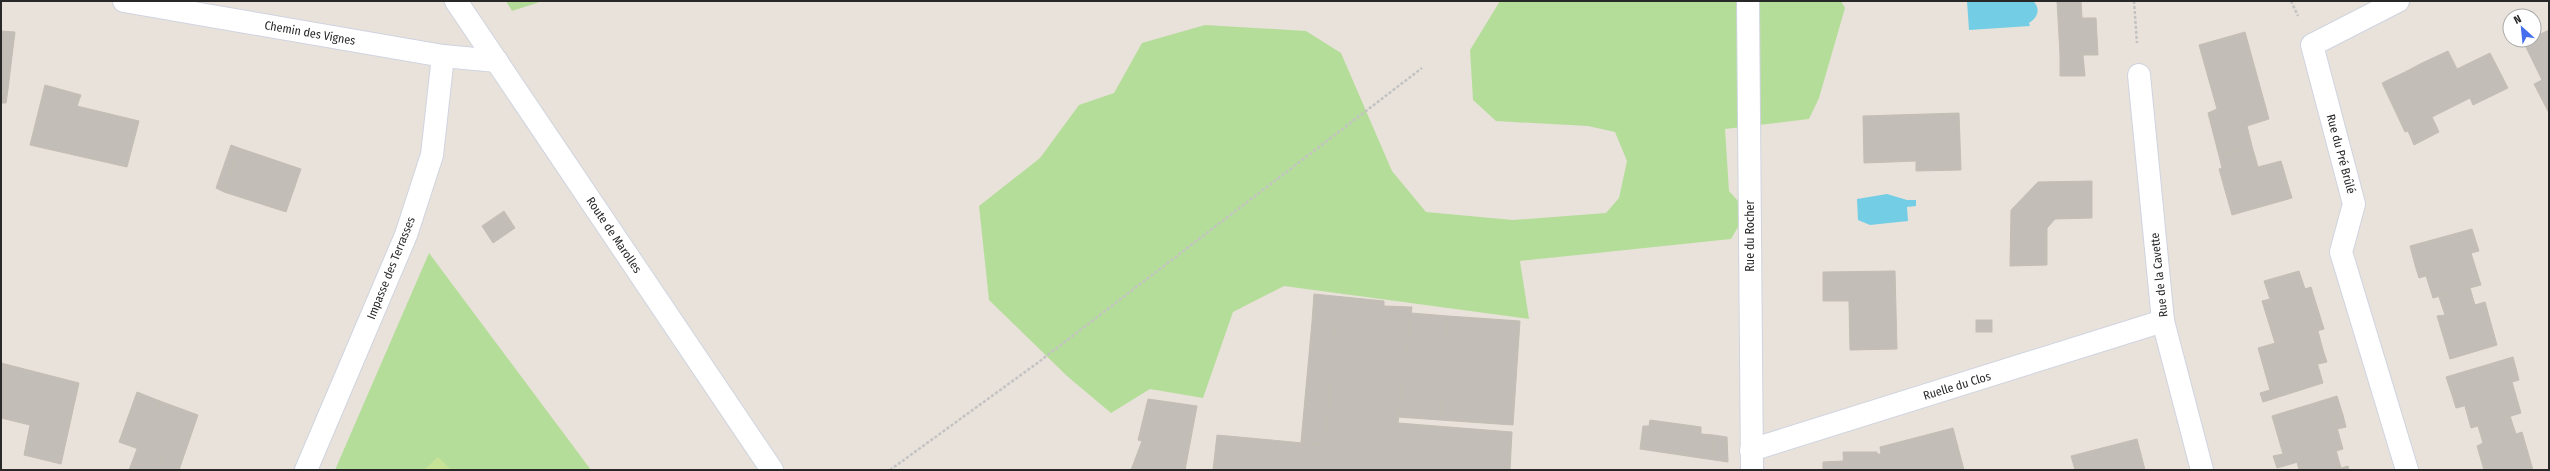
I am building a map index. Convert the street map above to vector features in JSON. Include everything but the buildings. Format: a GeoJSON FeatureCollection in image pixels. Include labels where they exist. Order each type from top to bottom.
{"type":"FeatureCollection","features":[{"type":"Feature","properties":{"kind":"street","name":"Chemin des Vignes"},"geometry":{"type":"LineString","coordinates":[[124,1],[443,56],[497,61]]}},
{"type":"Feature","properties":{"kind":"street","name":"Route de Marolles"},"geometry":{"type":"LineString","coordinates":[[456,1],[772,470]]}},
{"type":"Feature","properties":{"kind":"street","name":"Rue du Rocher"},"geometry":{"type":"LineString","coordinates":[[1748,1],[1752,460]]}},
{"type":"Feature","properties":{"kind":"street","name":"Rue du Pré Brûlé"},"geometry":{"type":"LineString","coordinates":[[2398,1],[2312,45],[2354,204],[2341,252],[2407,470]]}},
{"type":"Feature","properties":{"kind":"street","name":"Impasse des Terrasses"},"geometry":{"type":"LineString","coordinates":[[306,470],[406,235],[432,155],[443,56]]}},
{"type":"Feature","properties":{"kind":"street","name":"Rue de la Cavette"},"geometry":{"type":"LineString","coordinates":[[2139,75],[2163,321],[2202,470]]}},
{"type":"Feature","properties":{"kind":"street","name":"Ruelle du Clos"},"geometry":{"type":"LineString","coordinates":[[1752,460],[2163,321]]}},
{"type":"Feature","properties":{"kind":"path"},"geometry":{"type":"LineString","coordinates":[[2134,1],[2139,75]]}},
{"type":"Feature","properties":{"kind":"path"},"geometry":{"type":"LineString","coordinates":[[890,470],[1036,364],[1422,68]]}},
{"type":"Feature","properties":{"kind":"green space"},"geometry":{"type":"Polygon","coordinates":[[[506,1],[543,1],[512,11],[506,1]]]}},
{"type":"Feature","properties":{"kind":"green space"},"geometry":{"type":"Polygon","coordinates":[[[1500,1],[1841,1],[1845,8],[1819,98],[1809,119],[1725,129],[1729,191],[1738,201],[1742,220],[1731,239],[1520,261],[1529,319],[1284,286],[1233,312],[1203,398],[1150,389],[1111,413],[1067,376],[989,300],[979,206],[1040,158],[1079,105],[1114,93],[1142,43],[1205,25],[1306,31],[1341,53],[1392,171],[1426,212],[1513,220],[1606,213],[1619,198],[1627,161],[1615,132],[1588,126],[1496,121],[1473,100],[1470,50],[1500,1]]]}},
{"type":"Feature","properties":{"kind":"green space"},"geometry":{"type":"Polygon","coordinates":[[[429,253],[591,470],[335,470],[429,253]]]}},
{"type":"Feature","properties":{"kind":"green space"},"geometry":{"type":"Polygon","coordinates":[[[438,457],[451,470],[424,470],[438,457]]]}},
{"type":"Feature","properties":{"kind":"water"},"geometry":{"type":"Polygon","coordinates":[[[1967,1],[2033,1],[2038,10],[2035,18],[2029,23],[2030,26],[1969,30],[1967,1]]]}},
{"type":"Feature","properties":{"kind":"water"},"geometry":{"type":"Polygon","coordinates":[[[1887,194],[1907,200],[1916,200],[1916,206],[1907,207],[1908,221],[1870,225],[1858,220],[1857,199],[1887,194]]]}}]}
